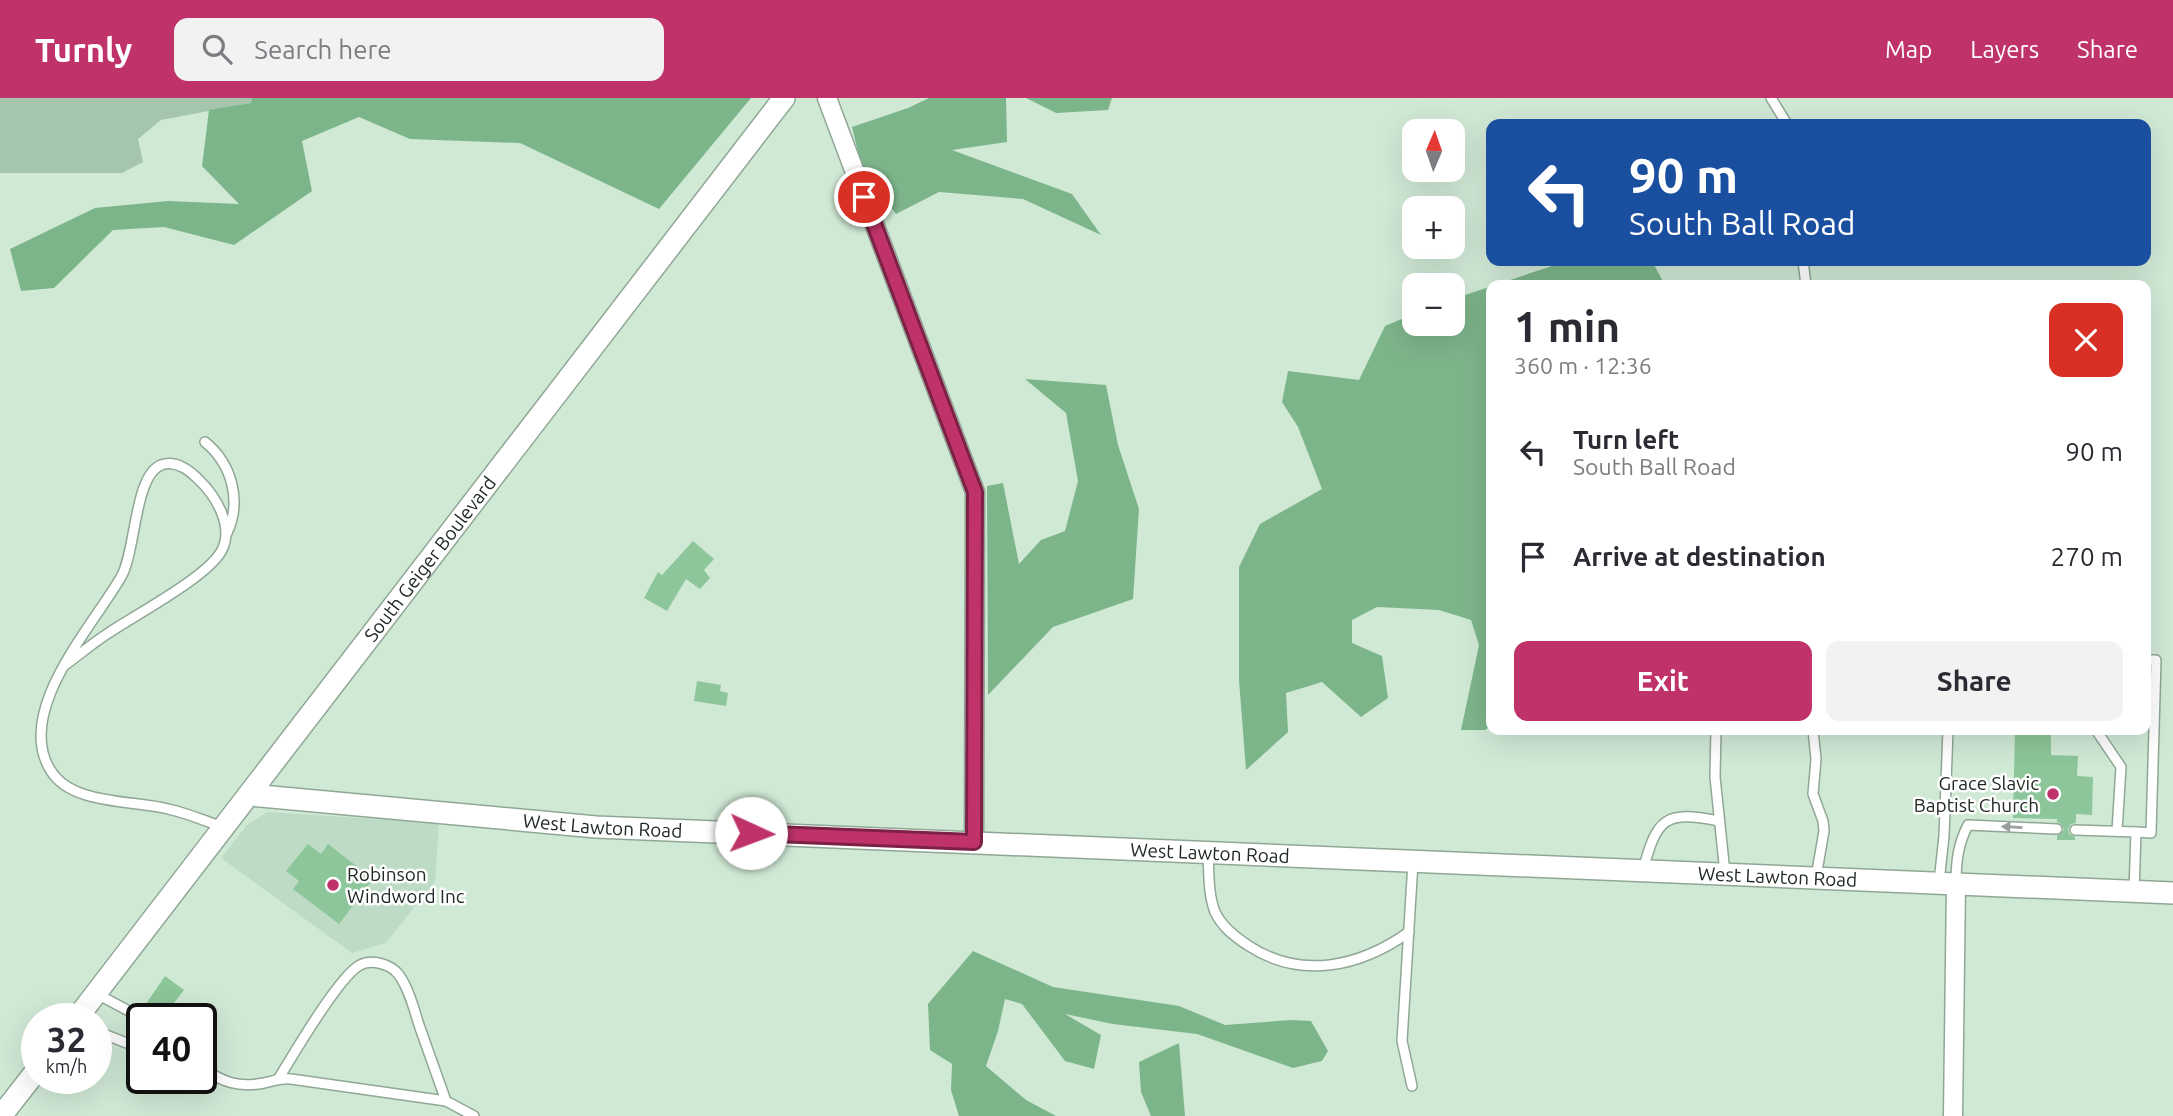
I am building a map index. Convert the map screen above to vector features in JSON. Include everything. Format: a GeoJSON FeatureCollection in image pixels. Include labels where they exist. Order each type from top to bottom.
{"type":"FeatureCollection","features":[{"type":"Feature","properties":{"kind":"street","name":"South Geiger Boulevard"},"geometry":{"type":"LineString","coordinates":[[89,1003],[784,98]]}},
{"type":"Feature","properties":{"kind":"street"},"geometry":{"type":"LineString","coordinates":[[827,98],[975,492],[974,842]]}},
{"type":"Feature","properties":{"kind":"street","name":"West Lawton Road"},"geometry":{"type":"LineString","coordinates":[[250,795],[596,827],[2173,893]]}},
{"type":"Feature","properties":{"kind":"street"},"geometry":{"type":"LineString","coordinates":[[1947,882],[1954,1116]]}},
{"type":"Feature","properties":{"kind":"street"},"geometry":{"type":"LineString","coordinates":[[1,1116],[21,1090]]}},
{"type":"Feature","properties":{"kind":"lane"},"geometry":{"type":"LineString","coordinates":[[1771,98],[1784,119]]}},
{"type":"Feature","properties":{"kind":"lane"},"geometry":{"type":"LineString","coordinates":[[65,665],[206,568],[223,548],[232,523],[232,484],[225,463],[205,442]]}},
{"type":"Feature","properties":{"kind":"lane"},"geometry":{"type":"LineString","coordinates":[[225,827],[167,809],[106,800],[70,788],[58,781],[49,769],[43,748],[42,723],[45,704],[65,665],[122,576],[129,559],[138,505],[145,483],[154,470],[171,464],[184,468],[199,480],[220,509],[227,533]]}},
{"type":"Feature","properties":{"kind":"lane"},"geometry":{"type":"LineString","coordinates":[[2076,830],[2151,833],[2157,660],[2151,660]]}},
{"type":"Feature","properties":{"kind":"lane"},"geometry":{"type":"LineString","coordinates":[[1716,735],[1715,777],[1725,873]]}},
{"type":"Feature","properties":{"kind":"lane"},"geometry":{"type":"LineString","coordinates":[[1814,735],[1813,794],[1824,831],[1816,877]]}},
{"type":"Feature","properties":{"kind":"lane"},"geometry":{"type":"LineString","coordinates":[[1947,882],[1944,836],[1948,735]]}},
{"type":"Feature","properties":{"kind":"lane"},"geometry":{"type":"LineString","coordinates":[[2099,735],[2121,767],[2117,831]]}},
{"type":"Feature","properties":{"kind":"lane"},"geometry":{"type":"LineString","coordinates":[[1643,870],[1651,839],[1662,824],[1673,818],[1690,815],[1718,821]]}},
{"type":"Feature","properties":{"kind":"lane"},"geometry":{"type":"LineString","coordinates":[[1947,882],[1961,837],[1968,825],[2057,829]]}},
{"type":"Feature","properties":{"kind":"lane"},"geometry":{"type":"LineString","coordinates":[[2134,891],[2136,832]]}},
{"type":"Feature","properties":{"kind":"lane"},"geometry":{"type":"LineString","coordinates":[[1208,852],[1210,894],[1215,912],[1235,937],[1264,956],[1307,967],[1328,967],[1377,952],[1409,932]]}},
{"type":"Feature","properties":{"kind":"lane"},"geometry":{"type":"LineString","coordinates":[[1412,1086],[1402,1041],[1413,860]]}},
{"type":"Feature","properties":{"kind":"lane"},"geometry":{"type":"LineString","coordinates":[[279,1078],[349,973],[361,965],[374,962],[388,966],[398,974],[412,1004],[446,1101]]}},
{"type":"Feature","properties":{"kind":"lane"},"geometry":{"type":"LineString","coordinates":[[96,994],[126,1010]]}},
{"type":"Feature","properties":{"kind":"lane"},"geometry":{"type":"LineString","coordinates":[[217,1079],[235,1085],[249,1086],[279,1078],[446,1101],[474,1116]]}},
{"type":"Feature","properties":{"kind":"shaded area"},"geometry":{"type":"Polygon","coordinates":[[[0,98],[252,98],[251,103],[161,120],[138,139],[143,162],[122,173],[0,173],[0,98]]]}},
{"type":"Feature","properties":{"kind":"shaded area"},"geometry":{"type":"Polygon","coordinates":[[[267,812],[439,823],[435,881],[386,943],[352,953],[221,858],[247,825],[267,812]]]}},
{"type":"Feature","properties":{"kind":"green space"},"geometry":{"type":"Polygon","coordinates":[[[252,98],[751,98],[659,209],[520,143],[410,139],[359,117],[302,141],[312,191],[234,245],[164,227],[113,230],[54,288],[21,291],[10,249],[95,208],[168,201],[239,204],[202,166],[209,110],[251,103],[252,98]]]}},
{"type":"Feature","properties":{"kind":"green space"},"geometry":{"type":"Polygon","coordinates":[[[929,98],[1006,98],[1007,142],[952,150],[1072,194],[1101,235],[1023,199],[939,192],[896,214],[861,165],[852,127],[929,98]]]}},
{"type":"Feature","properties":{"kind":"green space"},"geometry":{"type":"Polygon","coordinates":[[[1026,98],[1112,98],[1108,110],[1056,113],[1026,98]]]}},
{"type":"Feature","properties":{"kind":"green space"},"geometry":{"type":"Polygon","coordinates":[[[1552,266],[1655,266],[1662,280],[1510,280],[1552,266]]]}},
{"type":"Feature","properties":{"kind":"green space"},"geometry":{"type":"Polygon","coordinates":[[[1486,288],[1486,729],[1461,730],[1479,645],[1471,620],[1439,610],[1377,607],[1352,620],[1352,643],[1382,656],[1388,698],[1361,717],[1322,682],[1286,693],[1288,732],[1246,770],[1239,680],[1239,567],[1260,524],[1322,489],[1298,427],[1282,402],[1288,371],[1359,380],[1385,326],[1402,319],[1402,336],[1465,336],[1465,295],[1486,288]]]}},
{"type":"Feature","properties":{"kind":"green space"},"geometry":{"type":"Polygon","coordinates":[[[1025,379],[1106,385],[1118,445],[1139,509],[1133,599],[1053,627],[988,695],[987,486],[1003,483],[1019,564],[1041,540],[1065,531],[1078,481],[1066,413],[1025,379]]]}},
{"type":"Feature","properties":{"kind":"green space"},"geometry":{"type":"Polygon","coordinates":[[[973,951],[1053,987],[1179,1006],[1225,1025],[1311,1021],[1328,1051],[1322,1061],[1293,1068],[1197,1034],[1113,1024],[1065,1014],[1101,1035],[1094,1069],[1065,1061],[1022,1004],[1005,999],[986,1066],[1026,1100],[1056,1116],[959,1116],[951,1090],[952,1064],[930,1050],[928,1004],[973,951]]]}},
{"type":"Feature","properties":{"kind":"green space"},"geometry":{"type":"Polygon","coordinates":[[[1179,1043],[1185,1116],[1151,1116],[1141,1092],[1139,1062],[1179,1043]]]}},
{"type":"Feature","properties":{"kind":"building"},"geometry":{"type":"Polygon","coordinates":[[[693,541],[714,559],[704,570],[710,578],[700,589],[686,579],[667,611],[644,598],[658,572],[662,575],[693,541]]]}},
{"type":"Feature","properties":{"kind":"building"},"geometry":{"type":"Polygon","coordinates":[[[697,681],[721,685],[720,691],[728,693],[726,706],[694,701],[697,681]]]}},
{"type":"Feature","properties":{"kind":"building","name":"Grace Slavic Baptist Church"},"geometry":{"type":"Polygon","coordinates":[[[2015,735],[2051,735],[2051,755],[2078,756],[2077,776],[2093,777],[2092,815],[2076,814],[2076,823],[2071,824],[2068,829],[2075,840],[2057,840],[2057,836],[2064,829],[2057,819],[2013,818],[2015,735]]]}},
{"type":"Feature","properties":{"kind":"building","name":"Robinson Windword Inc"},"geometry":{"type":"Polygon","coordinates":[[[308,844],[321,854],[328,844],[373,879],[339,924],[293,889],[299,881],[286,871],[308,844]]]}},
{"type":"Feature","properties":{"kind":"building"},"geometry":{"type":"Polygon","coordinates":[[[165,976],[184,990],[174,1003],[147,1003],[165,976]]]}},
{"type":"Feature","properties":{"kind":"place","name":"Grace Slavic Baptist Church"},"geometry":{"type":"Point","coordinates":[2053,794]}},
{"type":"Feature","properties":{"kind":"place","name":"Robinson Windword Inc"},"geometry":{"type":"Point","coordinates":[333,885]}},
{"type":"Feature","properties":{"kind":"route"},"geometry":{"type":"LineString","coordinates":[[751,833],[974,842],[975,492],[864,197]]}}]}
